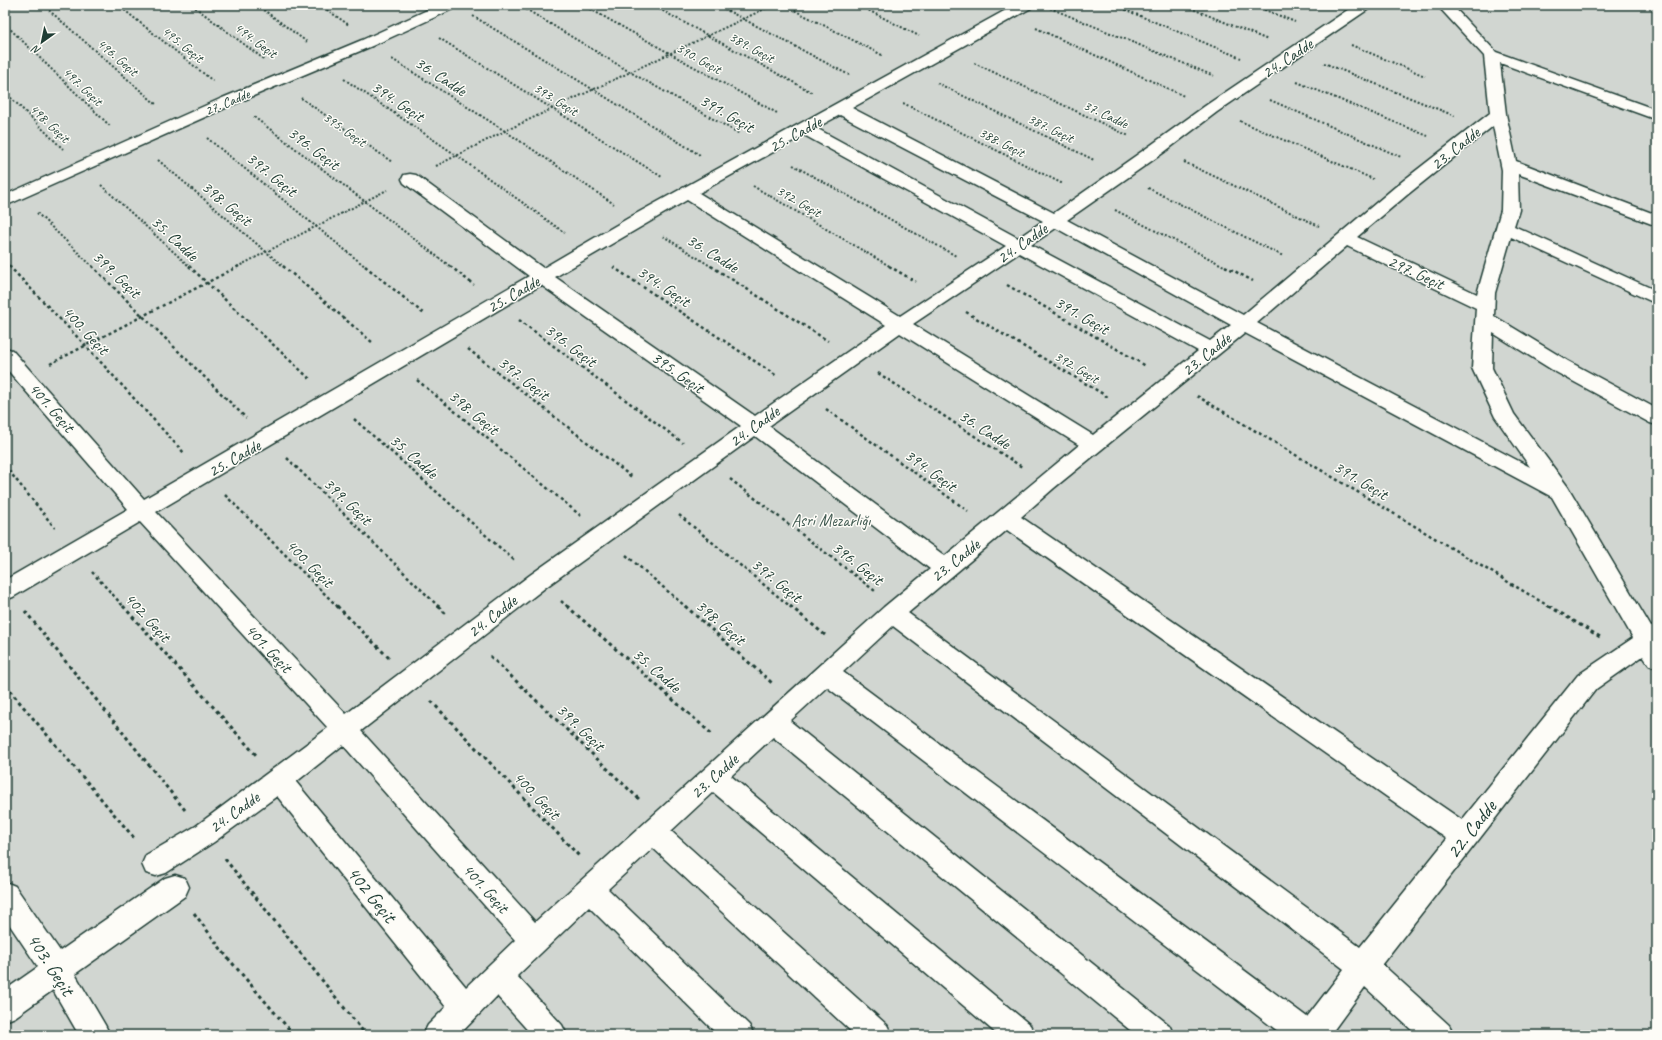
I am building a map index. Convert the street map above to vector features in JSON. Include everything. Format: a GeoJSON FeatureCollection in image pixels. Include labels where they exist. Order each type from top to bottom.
{"type":"FeatureCollection","features":[{"type":"Feature","properties":{"kind":"lane","name":"27. Cadde"},"geometry":{"type":"LineString","coordinates":[[12,198],[82,168],[233,99],[370,42],[450,5]]}},
{"type":"Feature","properties":{"kind":"lane","name":"25. Cadde"},"geometry":{"type":"LineString","coordinates":[[5,591],[638,220],[805,129],[1026,5]]}},
{"type":"Feature","properties":{"kind":"lane","name":"24. Cadde"},"geometry":{"type":"LineString","coordinates":[[156,864],[205,834],[279,780],[538,581],[852,356],[1019,245],[1157,149],[1211,109],[1366,5]]}},
{"type":"Feature","properties":{"kind":"lane"},"geometry":{"type":"LineString","coordinates":[[1444,5],[1491,55],[1657,116]]}},
{"type":"Feature","properties":{"kind":"lane"},"geometry":{"type":"LineString","coordinates":[[1491,55],[1490,120],[1509,164],[1510,210],[1486,293],[1482,368],[1505,417],[1560,492],[1647,647]]}},
{"type":"Feature","properties":{"kind":"lane"},"geometry":{"type":"LineString","coordinates":[[841,109],[1055,220],[1244,324],[1560,492]]}},
{"type":"Feature","properties":{"kind":"lane","name":"23. Cadde"},"geometry":{"type":"LineString","coordinates":[[438,1035],[497,976],[595,884],[894,610],[1000,524],[1046,483],[1244,324],[1279,295],[1308,268],[1346,239],[1401,191],[1490,120]]}},
{"type":"Feature","properties":{"kind":"lane"},"geometry":{"type":"LineString","coordinates":[[805,129],[1211,350]]}},
{"type":"Feature","properties":{"kind":"lane"},"geometry":{"type":"LineString","coordinates":[[1509,164],[1657,221]]}},
{"type":"Feature","properties":{"kind":"lane","name":"395. Geçit"},"geometry":{"type":"LineString","coordinates":[[410,179],[543,277],[755,426],[945,568]]}},
{"type":"Feature","properties":{"kind":"lane"},"geometry":{"type":"LineString","coordinates":[[688,193],[1094,445]]}},
{"type":"Feature","properties":{"kind":"lane"},"geometry":{"type":"LineString","coordinates":[[1505,228],[1657,298]]}},
{"type":"Feature","properties":{"kind":"lane","name":"297. Geçit"},"geometry":{"type":"LineString","coordinates":[[1346,239],[1485,312],[1561,366],[1657,418]]}},
{"type":"Feature","properties":{"kind":"lane","name":"401. Geçit"},"geometry":{"type":"LineString","coordinates":[[5,354],[142,511],[345,730],[534,941]]}},
{"type":"Feature","properties":{"kind":"lane"},"geometry":{"type":"LineString","coordinates":[[1000,524],[1464,837]]}},
{"type":"Feature","properties":{"kind":"lane"},"geometry":{"type":"LineString","coordinates":[[894,610],[1363,966],[1438,1035]]}},
{"type":"Feature","properties":{"kind":"lane","name":"22. Cadde"},"geometry":{"type":"LineString","coordinates":[[1312,1035],[1363,966],[1587,682],[1647,647]]}},
{"type":"Feature","properties":{"kind":"lane"},"geometry":{"type":"LineString","coordinates":[[826,673],[1307,1035]]}},
{"type":"Feature","properties":{"kind":"lane"},"geometry":{"type":"LineString","coordinates":[[773,722],[1160,1035]]}},
{"type":"Feature","properties":{"kind":"lane"},"geometry":{"type":"LineString","coordinates":[[713,776],[1020,1035]]}},
{"type":"Feature","properties":{"kind":"lane","name":"402 Geçit"},"geometry":{"type":"LineString","coordinates":[[279,780],[465,1008]]}},
{"type":"Feature","properties":{"kind":"lane"},"geometry":{"type":"LineString","coordinates":[[658,827],[877,1035]]}},
{"type":"Feature","properties":{"kind":"lane"},"geometry":{"type":"LineString","coordinates":[[595,884],[739,1035]]}},
{"type":"Feature","properties":{"kind":"lane"},"geometry":{"type":"LineString","coordinates":[[5,1007],[175,887]]}},
{"type":"Feature","properties":{"kind":"lane","name":"403. Geçit"},"geometry":{"type":"LineString","coordinates":[[5,895],[57,970],[96,1035]]}},
{"type":"Feature","properties":{"kind":"lane"},"geometry":{"type":"LineString","coordinates":[[497,976],[552,1035]]}},
{"type":"Feature","properties":{"kind":"path","name":"496. Geçit"},"geometry":{"type":"LineString","coordinates":[[43,5],[182,122]]}},
{"type":"Feature","properties":{"kind":"path","name":"495. Geçit"},"geometry":{"type":"LineString","coordinates":[[118,5],[233,99]]}},
{"type":"Feature","properties":{"kind":"path","name":"494. Geçit"},"geometry":{"type":"LineString","coordinates":[[192,5],[282,79]]}},
{"type":"Feature","properties":{"kind":"path","name":"394. Geçit"},"geometry":{"type":"LineString","coordinates":[[257,5],[326,61],[588,250],[1000,524]]}},
{"type":"Feature","properties":{"kind":"path","name":"36. Cadde"},"geometry":{"type":"LineString","coordinates":[[320,5],[370,42],[638,220],[852,356],[1046,483]]}},
{"type":"Feature","properties":{"kind":"path","name":"391. Geçit"},"geometry":{"type":"LineString","coordinates":[[520,5],[630,72],[982,270],[1173,382],[1647,647]]}},
{"type":"Feature","properties":{"kind":"path","name":"390. Geçit"},"geometry":{"type":"LineString","coordinates":[[583,5],[805,129]]}},
{"type":"Feature","properties":{"kind":"path","name":"389. Geçit"},"geometry":{"type":"LineString","coordinates":[[652,5],[841,109]]}},
{"type":"Feature","properties":{"kind":"path","name":"388. Geçit"},"geometry":{"type":"LineString","coordinates":[[716,5],[876,89],[1279,295]]}},
{"type":"Feature","properties":{"kind":"path","name":"387. Geçit"},"geometry":{"type":"LineString","coordinates":[[784,5],[1308,268]]}},
{"type":"Feature","properties":{"kind":"path","name":"37. Cadde"},"geometry":{"type":"LineString","coordinates":[[858,5],[947,50],[1346,239]]}},
{"type":"Feature","properties":{"kind":"path"},"geometry":{"type":"LineString","coordinates":[[1183,5],[1297,51],[1490,120]]}},
{"type":"Feature","properties":{"kind":"path","name":"392. Geçit"},"geometry":{"type":"LineString","coordinates":[[468,13],[728,171],[942,297],[1134,413]]}},
{"type":"Feature","properties":{"kind":"path","name":"393. Geçit"},"geometry":{"type":"LineString","coordinates":[[413,22],[688,193]]}},
{"type":"Feature","properties":{"kind":"path","name":"497. Geçit"},"geometry":{"type":"LineString","coordinates":[[5,24],[134,144]]}},
{"type":"Feature","properties":{"kind":"path","name":"395. Geçit"},"geometry":{"type":"LineString","coordinates":[[282,79],[394,163]]}},
{"type":"Feature","properties":{"kind":"path","name":"498. Geçit"},"geometry":{"type":"LineString","coordinates":[[5,92],[82,168]]}},
{"type":"Feature","properties":{"kind":"path","name":"396. Geçit"},"geometry":{"type":"LineString","coordinates":[[233,99],[497,304],[706,461],[894,610]]}},
{"type":"Feature","properties":{"kind":"path","name":"397. Geçit"},"geometry":{"type":"LineString","coordinates":[[182,122],[447,333],[656,496],[847,653]]}},
{"type":"Feature","properties":{"kind":"path","name":"398. Geçit"},"geometry":{"type":"LineString","coordinates":[[134,144],[602,534],[794,702]]}},
{"type":"Feature","properties":{"kind":"path","name":"35. Cadde"},"geometry":{"type":"LineString","coordinates":[[82,168],[333,400],[736,755]]}},
{"type":"Feature","properties":{"kind":"path","name":"399. Geçit"},"geometry":{"type":"LineString","coordinates":[[12,198],[144,316],[266,439],[468,635],[658,827]]}},
{"type":"Feature","properties":{"kind":"path","name":"400. Geçit"},"geometry":{"type":"LineString","coordinates":[[5,262],[85,345],[204,475],[411,680],[595,884]]}},
{"type":"Feature","properties":{"kind":"path","name":"402. Geçit"},"geometry":{"type":"LineString","coordinates":[[5,466],[74,551],[279,780]]}},
{"type":"Feature","properties":{"kind":"green space","name":"Asri Mezarlığı"},"geometry":{"type":"Polygon","coordinates":[[[5,5],[1657,5],[1657,1035],[5,1035],[5,5]]]}}]}
